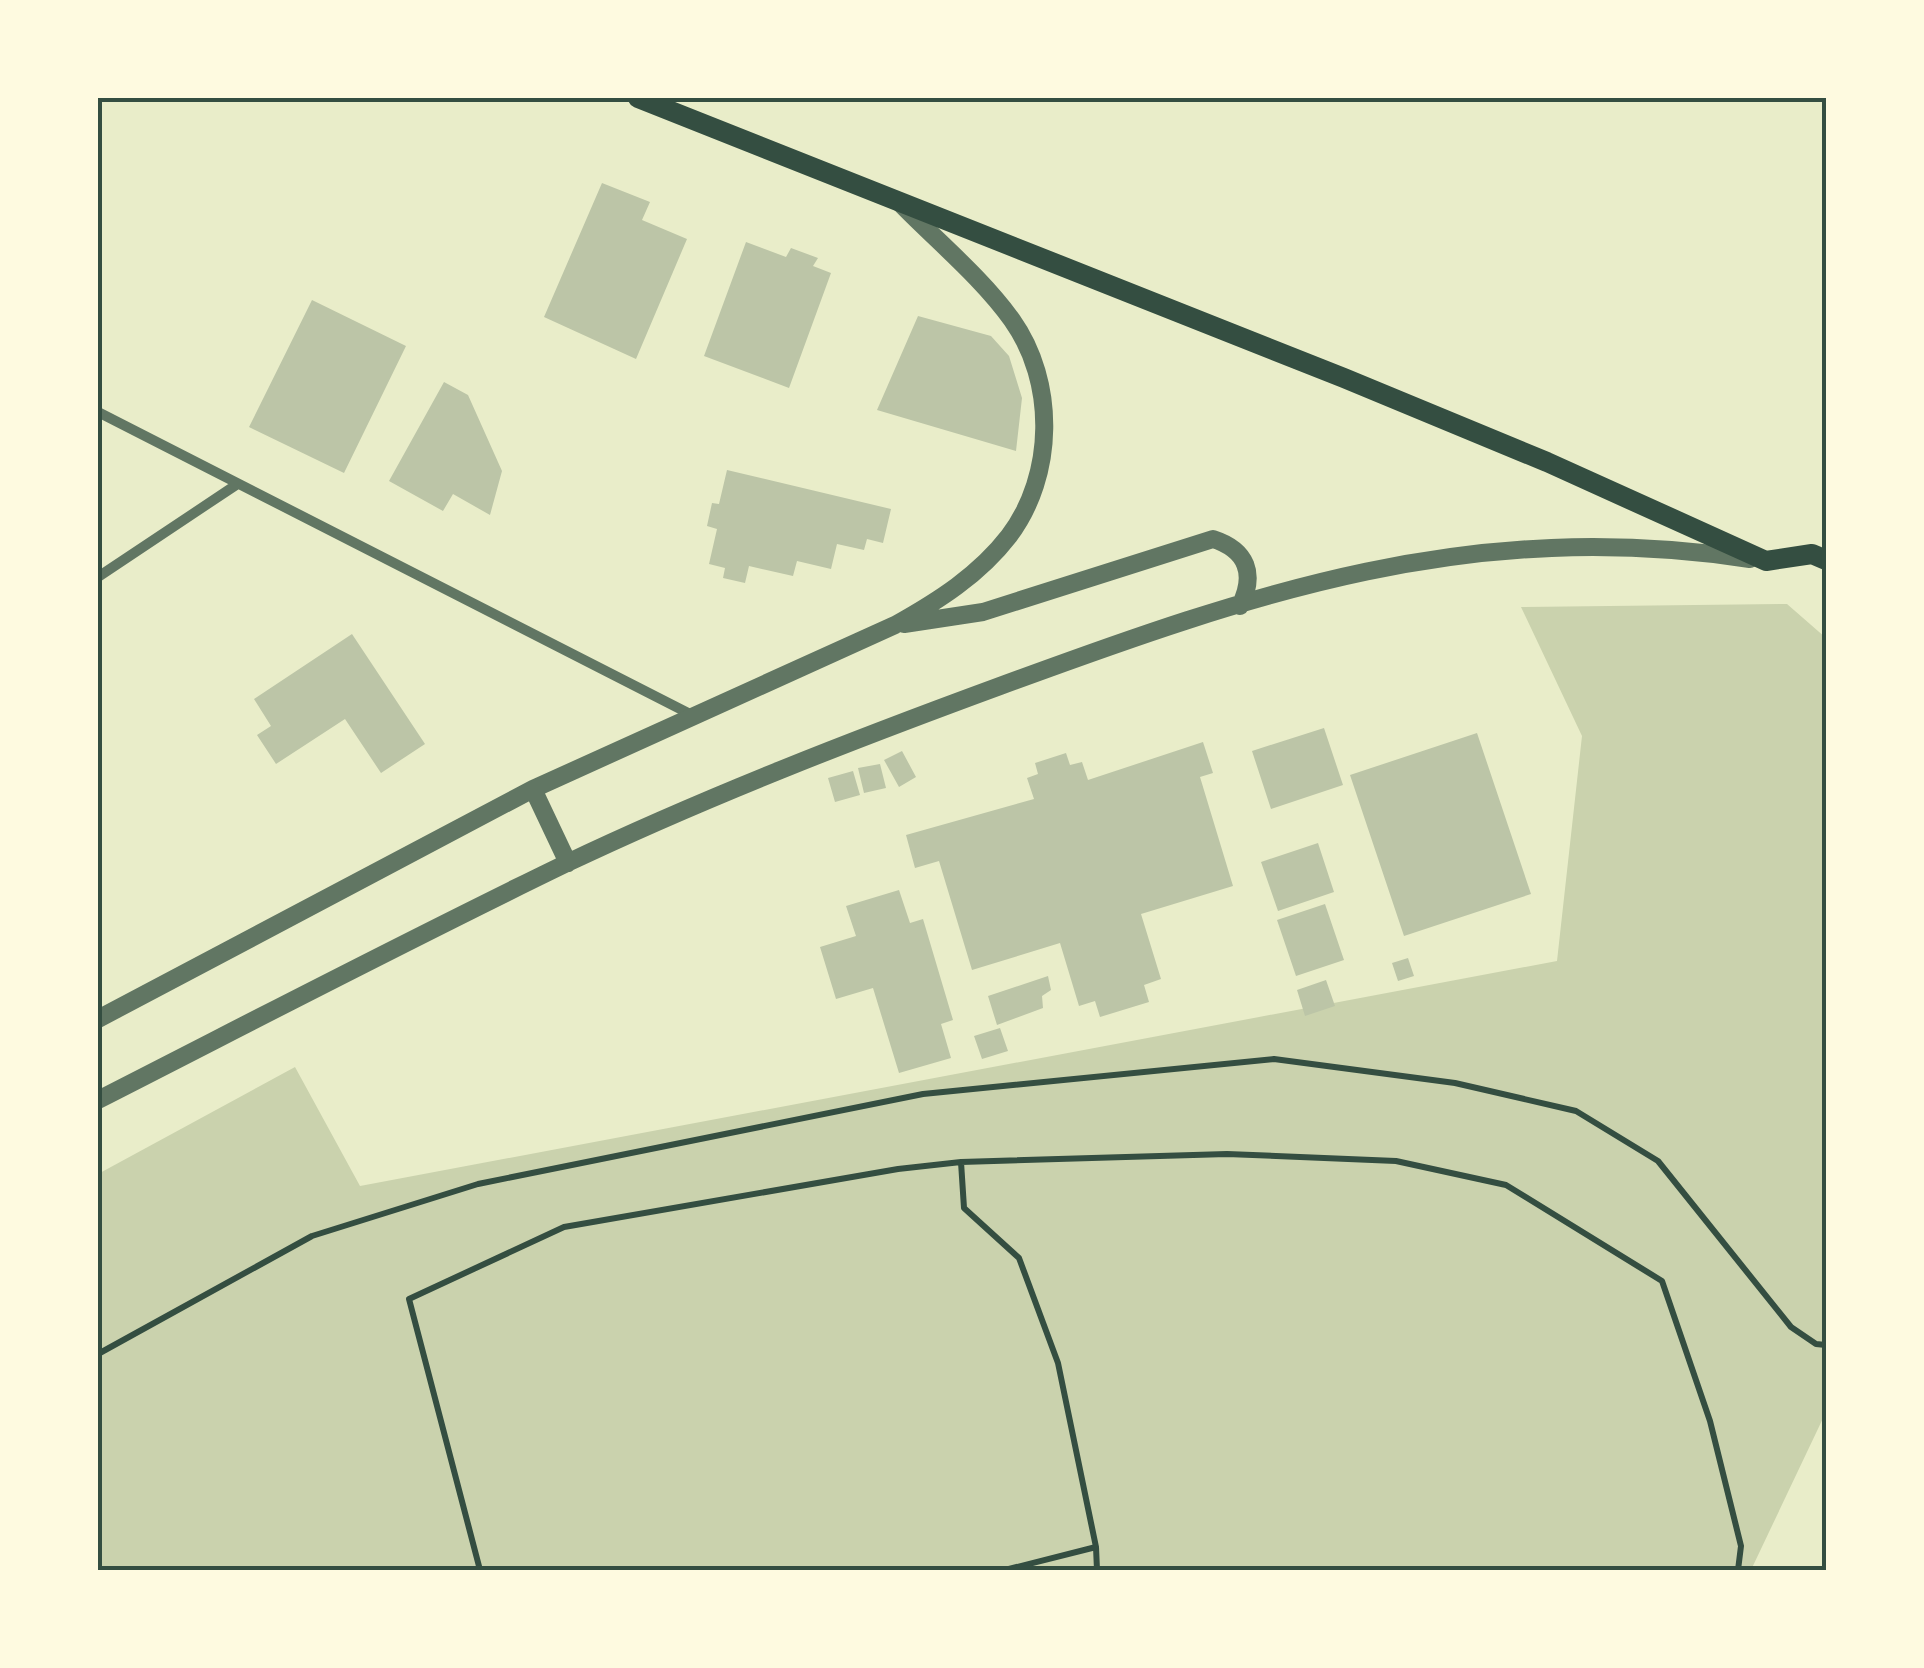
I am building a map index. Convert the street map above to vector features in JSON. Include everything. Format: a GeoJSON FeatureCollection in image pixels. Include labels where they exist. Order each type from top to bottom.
{"type":"FeatureCollection","features":[{"type":"Feature","properties":{"kind":"main road"},"geometry":{"type":"LineString","coordinates":[[638,98],[1547,462],[1766,561],[1812,554],[1826,560]]}},
{"type":"Feature","properties":{"kind":"street"},"geometry":{"type":"LineString","coordinates":[[98,1018],[533,789],[895,625],[964,581],[1010,534],[1035,483],[1046,426],[1030,352],[1012,319],[898,200]]}},
{"type":"Feature","properties":{"kind":"street"},"geometry":{"type":"LineString","coordinates":[[98,412],[692,716]]}},
{"type":"Feature","properties":{"kind":"street"},"geometry":{"type":"LineString","coordinates":[[98,577],[236,485]]}},
{"type":"Feature","properties":{"kind":"street"},"geometry":{"type":"LineString","coordinates":[[895,625],[983,612],[1212,539],[1230,544],[1242,556],[1249,572],[1248,590],[1240,606]]}},
{"type":"Feature","properties":{"kind":"street"},"geometry":{"type":"LineString","coordinates":[[98,1100],[568,863],[900,723],[1240,606],[1368,568],[1500,548],[1633,545],[1766,561]]}},
{"type":"Feature","properties":{"kind":"street"},"geometry":{"type":"LineString","coordinates":[[533,789],[568,863]]}},
{"type":"Feature","properties":{"kind":"path"},"geometry":{"type":"LineString","coordinates":[[98,1354],[312,1236],[478,1184],[923,1094],[1274,1058],[1455,1083],[1576,1111],[1658,1161],[1790,1326],[1816,1344],[1826,1345]]}},
{"type":"Feature","properties":{"kind":"path"},"geometry":{"type":"LineString","coordinates":[[480,1570],[409,1299],[564,1228],[898,1168],[961,1162],[1227,1154],[1396,1161],[1506,1185],[1662,1280],[1710,1421],[1741,1546],[1738,1570]]}},
{"type":"Feature","properties":{"kind":"path"},"geometry":{"type":"LineString","coordinates":[[961,1162],[964,1208],[1019,1258],[1058,1362],[1096,1547],[1097,1570]]}},
{"type":"Feature","properties":{"kind":"path"},"geometry":{"type":"LineString","coordinates":[[1005,1570],[1096,1547]]}},
{"type":"Feature","properties":{"kind":"green space"},"geometry":{"type":"Polygon","coordinates":[[[1787,604],[1826,638],[1826,1412],[1751,1570],[98,1570],[98,1174],[295,1067],[360,1186],[1557,961],[1582,736],[1521,607],[1787,604]]]}},
{"type":"Feature","properties":{"kind":"building"},"geometry":{"type":"Polygon","coordinates":[[[602,183],[650,202],[642,220],[687,239],[636,359],[544,317],[602,183]]]}},
{"type":"Feature","properties":{"kind":"building"},"geometry":{"type":"Polygon","coordinates":[[[746,242],[786,257],[791,248],[818,258],[813,266],[831,273],[789,388],[704,356],[746,242]]]}},
{"type":"Feature","properties":{"kind":"building"},"geometry":{"type":"Polygon","coordinates":[[[312,300],[406,346],[344,473],[249,427],[312,300]]]}},
{"type":"Feature","properties":{"kind":"building"},"geometry":{"type":"Polygon","coordinates":[[[918,316],[991,336],[1009,356],[1022,398],[1016,451],[877,410],[918,316]]]}},
{"type":"Feature","properties":{"kind":"building"},"geometry":{"type":"Polygon","coordinates":[[[444,382],[468,395],[502,471],[490,515],[453,494],[443,511],[389,481],[444,382]]]}},
{"type":"Feature","properties":{"kind":"building"},"geometry":{"type":"Polygon","coordinates":[[[727,470],[891,509],[883,543],[867,539],[864,550],[837,544],[831,569],[797,561],[793,576],[749,566],[745,583],[723,578],[725,568],[709,564],[717,529],[707,526],[712,503],[719,504],[727,470]]]}},
{"type":"Feature","properties":{"kind":"building"},"geometry":{"type":"Polygon","coordinates":[[[352,634],[425,744],[381,773],[345,719],[276,764],[257,735],[271,726],[254,699],[352,634]]]}},
{"type":"Feature","properties":{"kind":"building"},"geometry":{"type":"Polygon","coordinates":[[[1324,728],[1343,785],[1271,809],[1252,751],[1324,728]]]}},
{"type":"Feature","properties":{"kind":"building"},"geometry":{"type":"Polygon","coordinates":[[[1477,733],[1531,894],[1404,936],[1350,775],[1477,733]]]}},
{"type":"Feature","properties":{"kind":"building"},"geometry":{"type":"Polygon","coordinates":[[[1203,742],[1213,773],[1200,777],[1233,886],[1141,914],[1161,979],[1144,985],[1149,1002],[1100,1017],[1095,1001],[1079,1006],[1060,943],[972,970],[939,861],[915,868],[906,835],[1034,799],[1027,778],[1038,774],[1035,763],[1066,753],[1070,765],[1082,762],[1088,780],[1203,742]]]}},
{"type":"Feature","properties":{"kind":"building"},"geometry":{"type":"Polygon","coordinates":[[[902,751],[916,777],[899,787],[884,760],[902,751]]]}},
{"type":"Feature","properties":{"kind":"building"},"geometry":{"type":"Polygon","coordinates":[[[880,764],[886,788],[864,793],[858,768],[880,764]]]}},
{"type":"Feature","properties":{"kind":"building"},"geometry":{"type":"Polygon","coordinates":[[[853,771],[860,795],[835,802],[828,778],[853,771]]]}},
{"type":"Feature","properties":{"kind":"building"},"geometry":{"type":"Polygon","coordinates":[[[1318,843],[1334,892],[1278,911],[1261,862],[1318,843]]]}},
{"type":"Feature","properties":{"kind":"building"},"geometry":{"type":"Polygon","coordinates":[[[899,890],[910,923],[923,919],[953,1020],[941,1024],[951,1058],[899,1073],[873,988],[836,999],[820,947],[856,936],[846,906],[899,890]]]}},
{"type":"Feature","properties":{"kind":"building"},"geometry":{"type":"Polygon","coordinates":[[[1325,904],[1344,960],[1296,976],[1277,920],[1325,904]]]}},
{"type":"Feature","properties":{"kind":"building"},"geometry":{"type":"Polygon","coordinates":[[[1408,958],[1414,976],[1398,981],[1392,963],[1408,958]]]}},
{"type":"Feature","properties":{"kind":"building"},"geometry":{"type":"Polygon","coordinates":[[[1048,976],[1051,990],[1042,996],[1043,1008],[997,1025],[988,996],[1048,976]]]}},
{"type":"Feature","properties":{"kind":"building"},"geometry":{"type":"Polygon","coordinates":[[[1326,980],[1335,1006],[1305,1016],[1297,990],[1326,980]]]}},
{"type":"Feature","properties":{"kind":"building"},"geometry":{"type":"Polygon","coordinates":[[[1000,1028],[1008,1051],[982,1059],[974,1036],[1000,1028]]]}}]}
